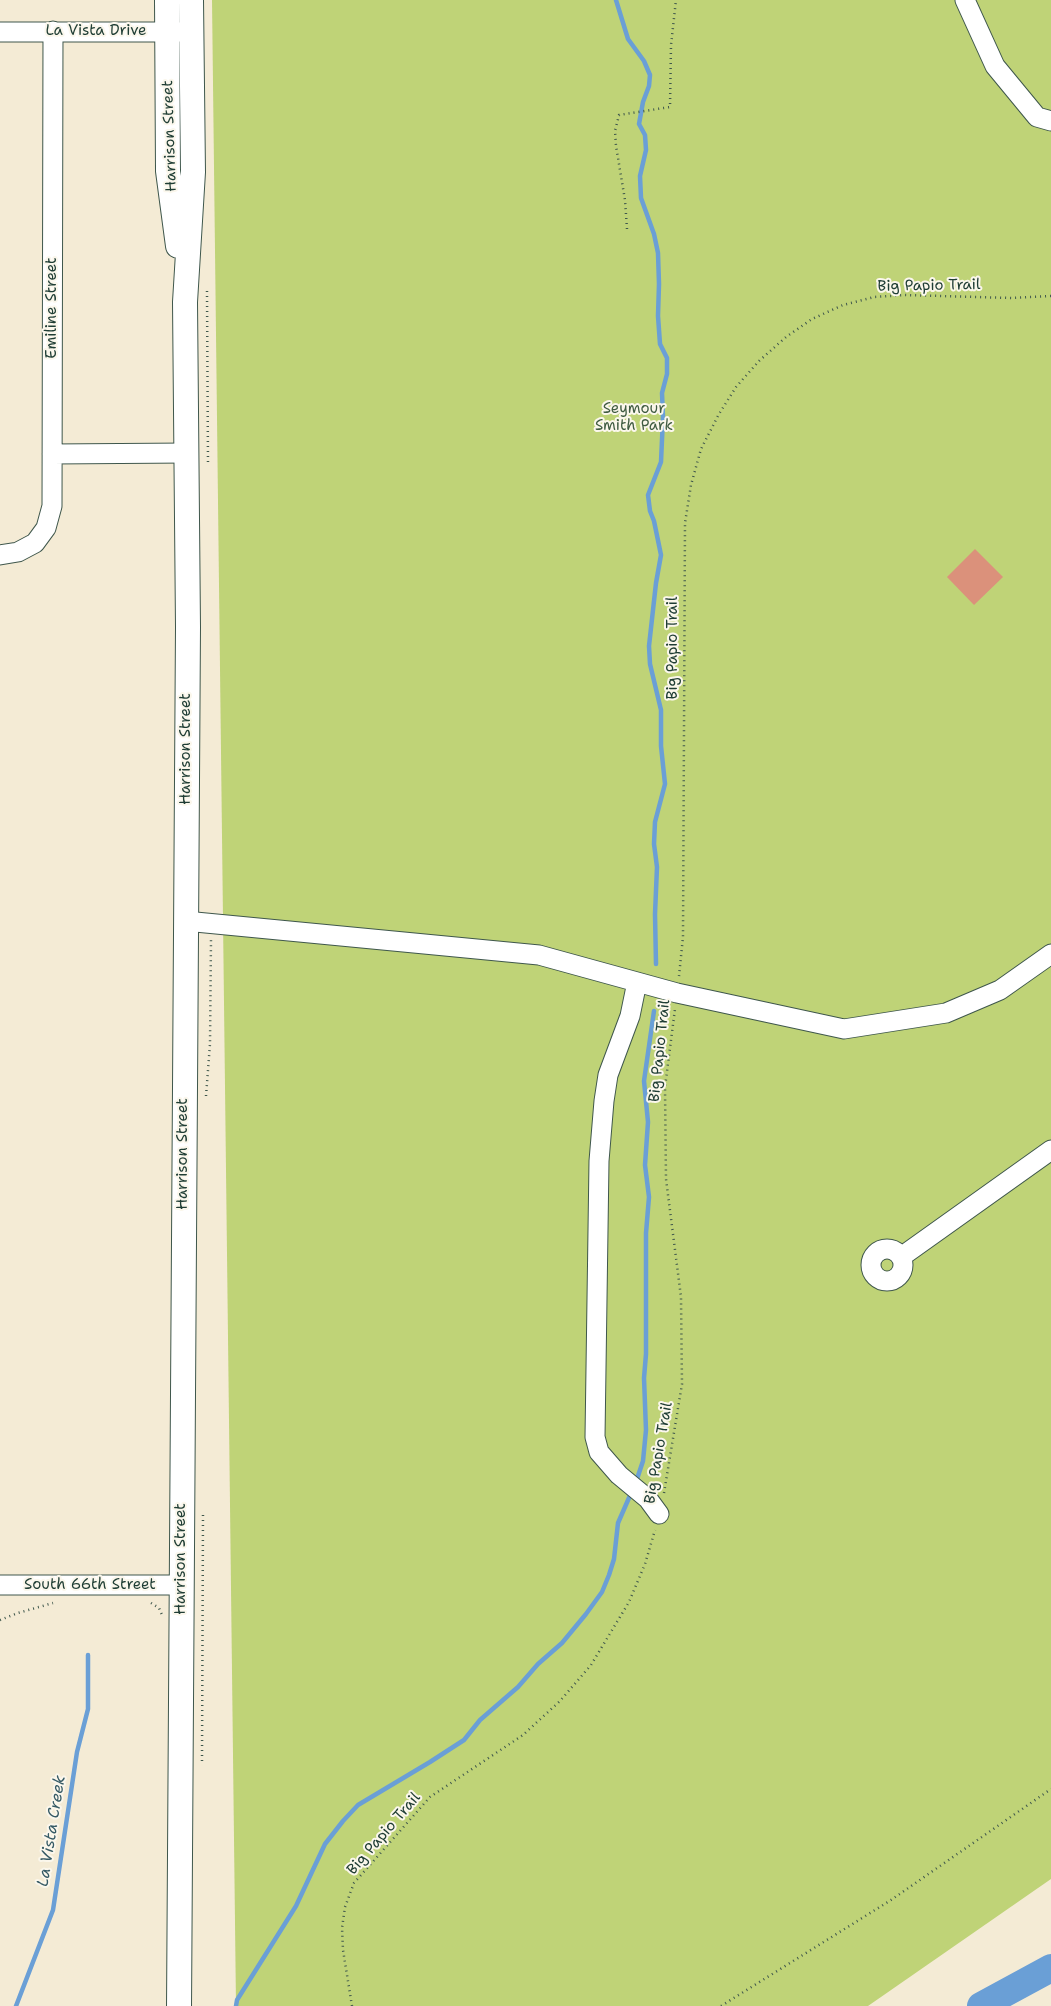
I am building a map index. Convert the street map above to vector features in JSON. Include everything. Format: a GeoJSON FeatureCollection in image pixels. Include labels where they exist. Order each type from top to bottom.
{"type":"FeatureCollection","features":[{"type":"Feature","properties":{"kind":"main road","name":"Harrison Street"},"geometry":{"type":"LineString","coordinates":[[167,0],[168,171],[186,302]]}},
{"type":"Feature","properties":{"kind":"main road","name":"Harrison Street"},"geometry":{"type":"LineString","coordinates":[[179,2006],[188,453],[186,302],[193,172],[191,0]]}},
{"type":"Feature","properties":{"kind":"street"},"geometry":{"type":"LineString","coordinates":[[965,0],[995,66],[1037,117],[1051,121]]}},
{"type":"Feature","properties":{"kind":"street","name":"Emiline Street"},"geometry":{"type":"LineString","coordinates":[[0,556],[18,552],[30,546],[39,538],[46,528],[52,506],[53,31]]}},
{"type":"Feature","properties":{"kind":"street","name":"La Vista Drive"},"geometry":{"type":"LineString","coordinates":[[0,32],[191,32]]}},
{"type":"Feature","properties":{"kind":"street"},"geometry":{"type":"LineString","coordinates":[[52,454],[188,453]]}},
{"type":"Feature","properties":{"kind":"street"},"geometry":{"type":"LineString","coordinates":[[185,921],[539,955],[678,993],[844,1029],[946,1013],[1000,990],[1051,954]]}},
{"type":"Feature","properties":{"kind":"street"},"geometry":{"type":"LineString","coordinates":[[637,982],[630,1016],[608,1075],[604,1101],[599,1161],[595,1437],[599,1452],[636,1490],[648,1499],[660,1514]]}},
{"type":"Feature","properties":{"kind":"street"},"geometry":{"type":"LineString","coordinates":[[902,1258],[1051,1150]]}},
{"type":"Feature","properties":{"kind":"street","name":"South 66th Street"},"geometry":{"type":"LineString","coordinates":[[0,1585],[181,1585]]}},
{"type":"Feature","properties":{"kind":"path"},"geometry":{"type":"LineString","coordinates":[[627,229],[625,200],[615,131],[619,115],[670,106],[670,45],[676,0]]}},
{"type":"Feature","properties":{"kind":"path","name":"Big Papio Trail"},"geometry":{"type":"LineString","coordinates":[[352,2006],[342,1950],[342,1928],[345,1907],[354,1883],[430,1797],[523,1735],[560,1701],[592,1665],[629,1602],[645,1564],[660,1514],[682,1384],[681,1297],[666,1179],[665,1087],[678,993],[683,937],[685,523],[691,485],[701,449],[718,414],[736,387],[759,361],[786,337],[812,319],[844,305],[874,297],[905,295],[1012,298],[1051,296]]}},
{"type":"Feature","properties":{"kind":"path"},"geometry":{"type":"LineString","coordinates":[[148,1602],[159,1608],[162,1619]]}},
{"type":"Feature","properties":{"kind":"path"},"geometry":{"type":"LineString","coordinates":[[0,1620],[54,1603]]}},
{"type":"Feature","properties":{"kind":"path"},"geometry":{"type":"LineString","coordinates":[[721,2006],[891,1900],[1051,1788]]}},
{"type":"Feature","properties":{"kind":"green space","name":"Seymour Smith Park"},"geometry":{"type":"Polygon","coordinates":[[[212,0],[1051,0],[1051,1879],[868,2006],[236,2006],[212,0]]]}},
{"type":"Feature","properties":{"kind":"building"},"geometry":{"type":"Polygon","coordinates":[[[975,549],[1003,577],[974,605],[947,577],[975,549]]]}},
{"type":"Feature","properties":{"kind":"waterway"},"geometry":{"type":"LineString","coordinates":[[616,0],[628,39],[644,61],[650,75],[639,124],[645,135],[646,150],[640,176],[641,198],[654,234],[658,253],[660,344],[667,358],[667,374],[662,393],[661,462],[648,495],[661,555],[649,646],[650,664],[661,710],[661,746],[665,784],[655,822],[654,844],[657,867],[655,914],[656,964]]}},
{"type":"Feature","properties":{"kind":"waterway"},"geometry":{"type":"LineString","coordinates":[[636,1482],[643,1461],[646,1430],[644,1378],[646,1354],[646,1233],[649,1197],[645,1165],[648,1122],[644,1081],[654,1011]]}},
{"type":"Feature","properties":{"kind":"waterway"},"geometry":{"type":"LineString","coordinates":[[236,2006],[237,2000],[296,1906],[325,1844],[343,1821],[358,1805],[464,1740],[480,1720],[518,1687],[538,1664],[562,1643],[586,1614],[602,1592],[609,1575],[614,1559],[618,1523],[632,1491]]}},
{"type":"Feature","properties":{"kind":"waterway","name":"La Vista Creek"},"geometry":{"type":"LineString","coordinates":[[16,2006],[53,1910],[77,1752],[88,1709],[88,1655]]}},
{"type":"Feature","properties":{"kind":"waterway"},"geometry":{"type":"LineString","coordinates":[[981,2006],[1051,1968]]}}]}
